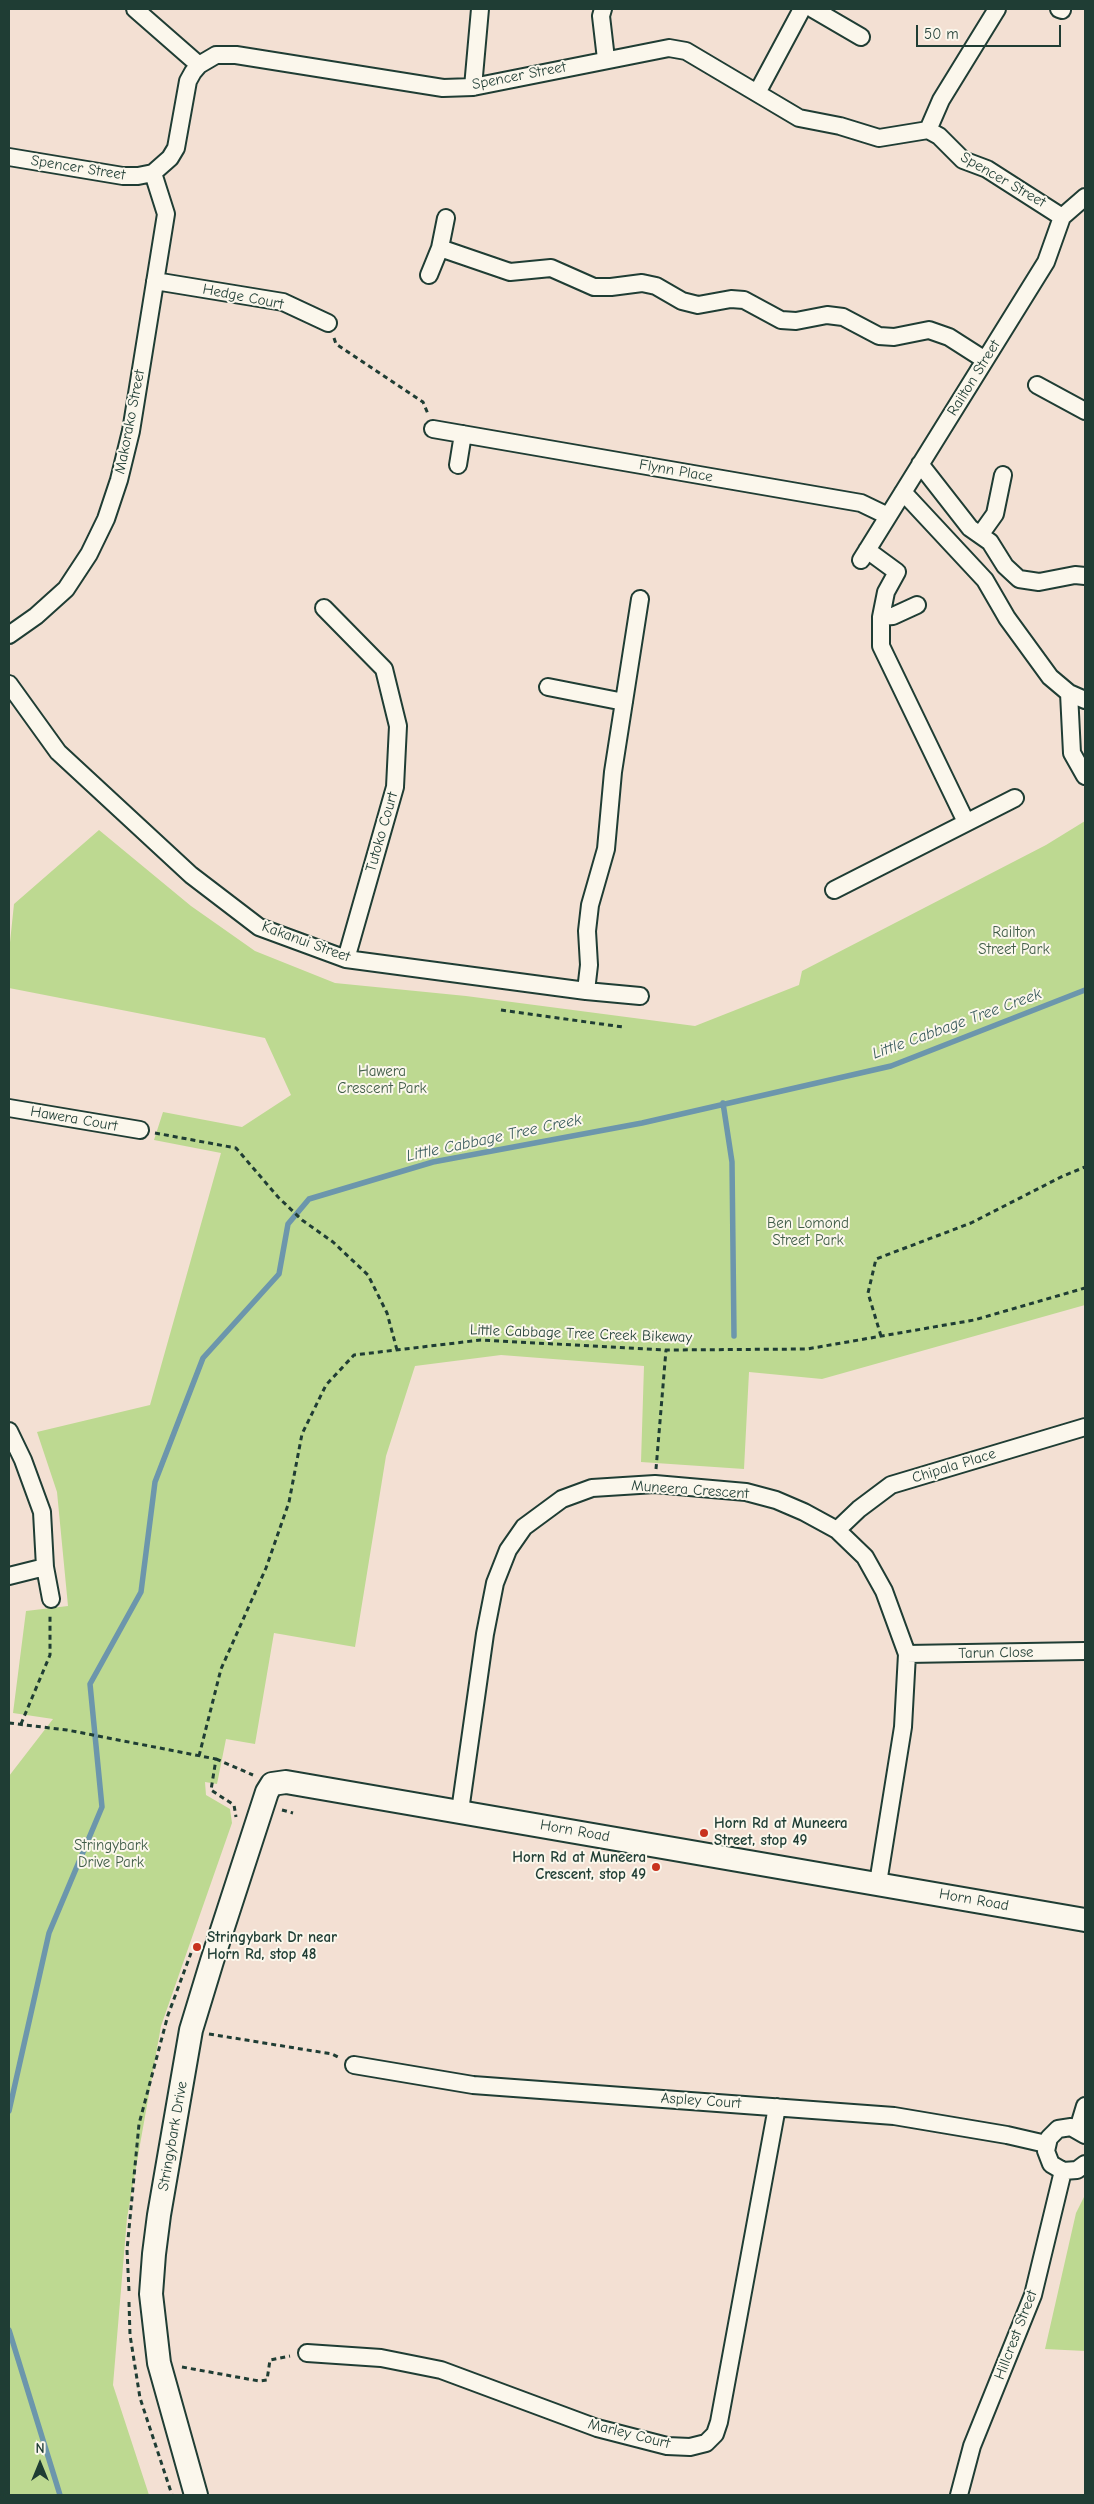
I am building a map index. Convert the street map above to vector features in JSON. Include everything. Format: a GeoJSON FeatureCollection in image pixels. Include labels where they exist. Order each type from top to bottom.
{"type":"FeatureCollection","features":[{"type":"Feature","properties":{"kind":"street"},"geometry":{"type":"LineString","coordinates":[[135,9],[199,65],[188,81],[176,148],[170,158],[153,173]]}},
{"type":"Feature","properties":{"kind":"street"},"geometry":{"type":"LineString","coordinates":[[473,87],[480,9]]}},
{"type":"Feature","properties":{"kind":"street"},"geometry":{"type":"LineString","coordinates":[[603,9],[601,16],[606,58]]}},
{"type":"Feature","properties":{"kind":"street"},"geometry":{"type":"LineString","coordinates":[[757,93],[802,9]]}},
{"type":"Feature","properties":{"kind":"street"},"geometry":{"type":"LineString","coordinates":[[813,9],[861,37]]}},
{"type":"Feature","properties":{"kind":"street"},"geometry":{"type":"LineString","coordinates":[[928,130],[941,100],[997,9]]}},
{"type":"Feature","properties":{"kind":"street","name":"Spencer Street"},"geometry":{"type":"LineString","coordinates":[[199,65],[216,55],[236,55],[444,88],[473,87],[606,58],[669,48],[686,51],[800,118],[840,126],[879,138],[928,130],[940,136],[963,160],[987,169],[1062,217]]}},
{"type":"Feature","properties":{"kind":"street","name":"Spencer Street"},"geometry":{"type":"LineString","coordinates":[[9,157],[123,176],[153,173]]}},
{"type":"Feature","properties":{"kind":"street","name":"Makorako Street"},"geometry":{"type":"LineString","coordinates":[[9,635],[36,616],[66,589],[89,554],[106,519],[119,480],[131,431],[166,214],[153,173]]}},
{"type":"Feature","properties":{"kind":"street","name":"Railton Street"},"geometry":{"type":"LineString","coordinates":[[881,617],[886,592],[896,572],[864,555],[1046,262],[1062,217],[1085,197]]}},
{"type":"Feature","properties":{"kind":"street"},"geometry":{"type":"LineString","coordinates":[[429,275],[440,248],[446,218]]}},
{"type":"Feature","properties":{"kind":"street"},"geometry":{"type":"LineString","coordinates":[[440,248],[510,272],[551,268],[594,287],[642,283],[656,286],[682,302],[698,305],[731,299],[744,300],[781,320],[796,321],[827,315],[843,317],[879,336],[894,337],[929,330],[949,337],[985,360]]}},
{"type":"Feature","properties":{"kind":"street","name":"Hedge Court"},"geometry":{"type":"LineString","coordinates":[[155,281],[283,302],[328,323]]}},
{"type":"Feature","properties":{"kind":"street"},"geometry":{"type":"LineString","coordinates":[[1037,385],[1085,411]]}},
{"type":"Feature","properties":{"kind":"street","name":"Flynn Place"},"geometry":{"type":"LineString","coordinates":[[433,429],[861,504],[888,516]]}},
{"type":"Feature","properties":{"kind":"street"},"geometry":{"type":"LineString","coordinates":[[458,465],[463,434]]}},
{"type":"Feature","properties":{"kind":"street"},"geometry":{"type":"LineString","coordinates":[[920,464],[970,528],[990,542],[1005,566],[1019,579],[1039,582],[1075,575],[1085,576]]}},
{"type":"Feature","properties":{"kind":"street"},"geometry":{"type":"LineString","coordinates":[[980,535],[995,514],[1003,475]]}},
{"type":"Feature","properties":{"kind":"street"},"geometry":{"type":"LineString","coordinates":[[903,492],[985,580],[1008,618],[1050,677],[1069,693],[1085,700]]}},
{"type":"Feature","properties":{"kind":"street"},"geometry":{"type":"LineString","coordinates":[[586,991],[589,965],[587,931],[590,905],[606,849],[613,772],[640,599]]}},
{"type":"Feature","properties":{"kind":"street"},"geometry":{"type":"LineString","coordinates":[[917,605],[892,616],[881,617],[881,646],[966,822]]}},
{"type":"Feature","properties":{"kind":"street","name":"Tutoko Court"},"geometry":{"type":"LineString","coordinates":[[324,608],[384,669],[398,726],[395,787],[346,959]]}},
{"type":"Feature","properties":{"kind":"street","name":"Kakanui Street"},"geometry":{"type":"LineString","coordinates":[[9,684],[58,752],[192,875],[259,927],[346,959],[586,991],[640,996]]}},
{"type":"Feature","properties":{"kind":"street"},"geometry":{"type":"LineString","coordinates":[[548,687],[624,702]]}},
{"type":"Feature","properties":{"kind":"street"},"geometry":{"type":"LineString","coordinates":[[1069,693],[1072,753],[1085,776]]}},
{"type":"Feature","properties":{"kind":"street"},"geometry":{"type":"LineString","coordinates":[[834,890],[1015,798]]}},
{"type":"Feature","properties":{"kind":"street","name":"Hawera Court"},"geometry":{"type":"LineString","coordinates":[[9,1108],[140,1130]]}},
{"type":"Feature","properties":{"kind":"street","name":"Chipala Place"},"geometry":{"type":"LineString","coordinates":[[837,1530],[858,1509],[891,1485],[1085,1427]]}},
{"type":"Feature","properties":{"kind":"street"},"geometry":{"type":"LineString","coordinates":[[9,1431],[23,1460],[42,1512],[45,1567],[51,1599]]}},
{"type":"Feature","properties":{"kind":"street","name":"Muneera Crescent"},"geometry":{"type":"LineString","coordinates":[[460,1811],[485,1634],[495,1583],[508,1550],[524,1528],[562,1499],[592,1488],[655,1484],[746,1492],[776,1500],[837,1530],[865,1558],[884,1591],[907,1654],[903,1727],[878,1883]]}},
{"type":"Feature","properties":{"kind":"street"},"geometry":{"type":"LineString","coordinates":[[9,1576],[45,1567]]}},
{"type":"Feature","properties":{"kind":"street","name":"Tarun Close"},"geometry":{"type":"LineString","coordinates":[[907,1654],[1085,1651]]}},
{"type":"Feature","properties":{"kind":"street","name":"Horn Road"},"geometry":{"type":"LineString","coordinates":[[272,1784],[286,1782],[460,1811],[1085,1920]]}},
{"type":"Feature","properties":{"kind":"street","name":"Stringybark Drive"},"geometry":{"type":"LineString","coordinates":[[196,2495],[159,2363],[151,2294],[154,2254],[159,2215],[192,2030],[212,1961],[272,1784]]}},
{"type":"Feature","properties":{"kind":"street","name":"Aspley Court"},"geometry":{"type":"LineString","coordinates":[[354,2065],[473,2085],[894,2116],[1007,2135],[1046,2144]]}},
{"type":"Feature","properties":{"kind":"street","name":"Marley Court"},"geometry":{"type":"LineString","coordinates":[[307,2353],[381,2358],[441,2370],[597,2428],[667,2446],[690,2447],[706,2443],[715,2434],[719,2422],[777,2106]]}},
{"type":"Feature","properties":{"kind":"street"},"geometry":{"type":"LineString","coordinates":[[1085,2106],[1082,2132],[1065,2127],[1049,2138],[1046,2144],[1047,2158],[1051,2164],[1063,2171],[1077,2170],[1085,2164]]}},
{"type":"Feature","properties":{"kind":"street","name":"Hillcrest Street"},"geometry":{"type":"LineString","coordinates":[[958,2495],[972,2446],[1033,2295],[1063,2171]]}},
{"type":"Feature","properties":{"kind":"path"},"geometry":{"type":"LineString","coordinates":[[328,323],[336,344],[423,402],[433,429]]}},
{"type":"Feature","properties":{"kind":"path"},"geometry":{"type":"LineString","coordinates":[[501,1010],[623,1027]]}},
{"type":"Feature","properties":{"kind":"path"},"geometry":{"type":"LineString","coordinates":[[140,1130],[236,1148],[278,1197],[302,1220],[333,1242],[368,1274],[387,1313],[397,1350]]}},
{"type":"Feature","properties":{"kind":"path"},"geometry":{"type":"LineString","coordinates":[[881,1336],[868,1293],[876,1259],[971,1223],[1061,1177],[1085,1167]]}},
{"type":"Feature","properties":{"kind":"path","name":"Little Cabbage Tree Creek Bikeway"},"geometry":{"type":"LineString","coordinates":[[22,1724],[67,1730],[199,1756],[221,1669],[266,1568],[288,1502],[302,1434],[326,1384],[354,1356],[481,1340],[666,1350],[807,1349],[974,1320],[1085,1288]]}},
{"type":"Feature","properties":{"kind":"path"},"geometry":{"type":"LineString","coordinates":[[655,1484],[666,1350]]}},
{"type":"Feature","properties":{"kind":"path"},"geometry":{"type":"LineString","coordinates":[[9,1723],[22,1724],[50,1655],[51,1599]]}},
{"type":"Feature","properties":{"kind":"path"},"geometry":{"type":"LineString","coordinates":[[216,1759],[272,1784]]}},
{"type":"Feature","properties":{"kind":"path"},"geometry":{"type":"LineString","coordinates":[[192,2030],[332,2054],[354,2065]]}},
{"type":"Feature","properties":{"kind":"path"},"geometry":{"type":"LineString","coordinates":[[159,2363],[259,2381],[267,2380],[270,2360],[307,2353]]}},
{"type":"Feature","properties":{"kind":"green space"},"geometry":{"type":"Polygon","coordinates":[[[1085,821],[1085,1305],[822,1379],[749,1372],[744,1469],[641,1462],[644,1366],[501,1355],[415,1366],[386,1456],[355,1647],[274,1633],[255,1744],[226,1739],[217,1784],[205,1782],[206,1795],[230,1809],[232,1823],[161,2026],[127,2218],[113,2385],[149,2495],[9,2495],[9,1776],[53,1719],[13,1713],[26,1611],[68,1606],[57,1492],[37,1432],[150,1405],[221,1153],[154,1140],[163,1112],[242,1127],[291,1095],[265,1038],[9,988],[9,952],[14,904],[99,830],[191,906],[255,951],[335,983],[466,996],[695,1026],[799,985],[802,971],[1046,845],[1085,821]]]}},
{"type":"Feature","properties":{"kind":"green space"},"geometry":{"type":"Polygon","coordinates":[[[1085,2195],[1085,2351],[1045,2349],[1076,2213],[1085,2195]]]}},
{"type":"Feature","properties":{"kind":"waterway","name":"Little Cabbage Tree Creek"},"geometry":{"type":"LineString","coordinates":[[9,2111],[49,1933],[102,1807],[90,1684],[141,1592],[155,1482],[203,1358],[279,1274],[288,1224],[309,1199],[433,1162],[642,1123],[891,1066],[1085,990]]}},
{"type":"Feature","properties":{"kind":"waterway"},"geometry":{"type":"LineString","coordinates":[[723,1103],[732,1162],[734,1336]]}},
{"type":"Feature","properties":{"kind":"waterway","name":"Little Cabbage Tree Creek"},"geometry":{"type":"LineString","coordinates":[[9,2330],[60,2495]]}},
{"type":"Feature","properties":{"kind":"place","name":"Horn Rd at Muneera Street, stop 49"},"geometry":{"type":"Point","coordinates":[704,1833]}},
{"type":"Feature","properties":{"kind":"place","name":"Horn Rd at Muneera Crescent, stop 49"},"geometry":{"type":"Point","coordinates":[656,1867]}},
{"type":"Feature","properties":{"kind":"place","name":"Stringybark Dr near Horn Rd, stop 48"},"geometry":{"type":"Point","coordinates":[197,1947]}},
{"type":"Feature","properties":{"kind":"park label","name":"Railton Street Park"},"geometry":{"type":"Point","coordinates":[1014,942]}},
{"type":"Feature","properties":{"kind":"park label","name":"Hawera Crescent Park"},"geometry":{"type":"Point","coordinates":[382,1080]}},
{"type":"Feature","properties":{"kind":"park label","name":"Ben Lomond Street Park"},"geometry":{"type":"Point","coordinates":[808,1232]}},
{"type":"Feature","properties":{"kind":"park label","name":"Stringybark Drive Park"},"geometry":{"type":"Point","coordinates":[111,1854]}}]}
